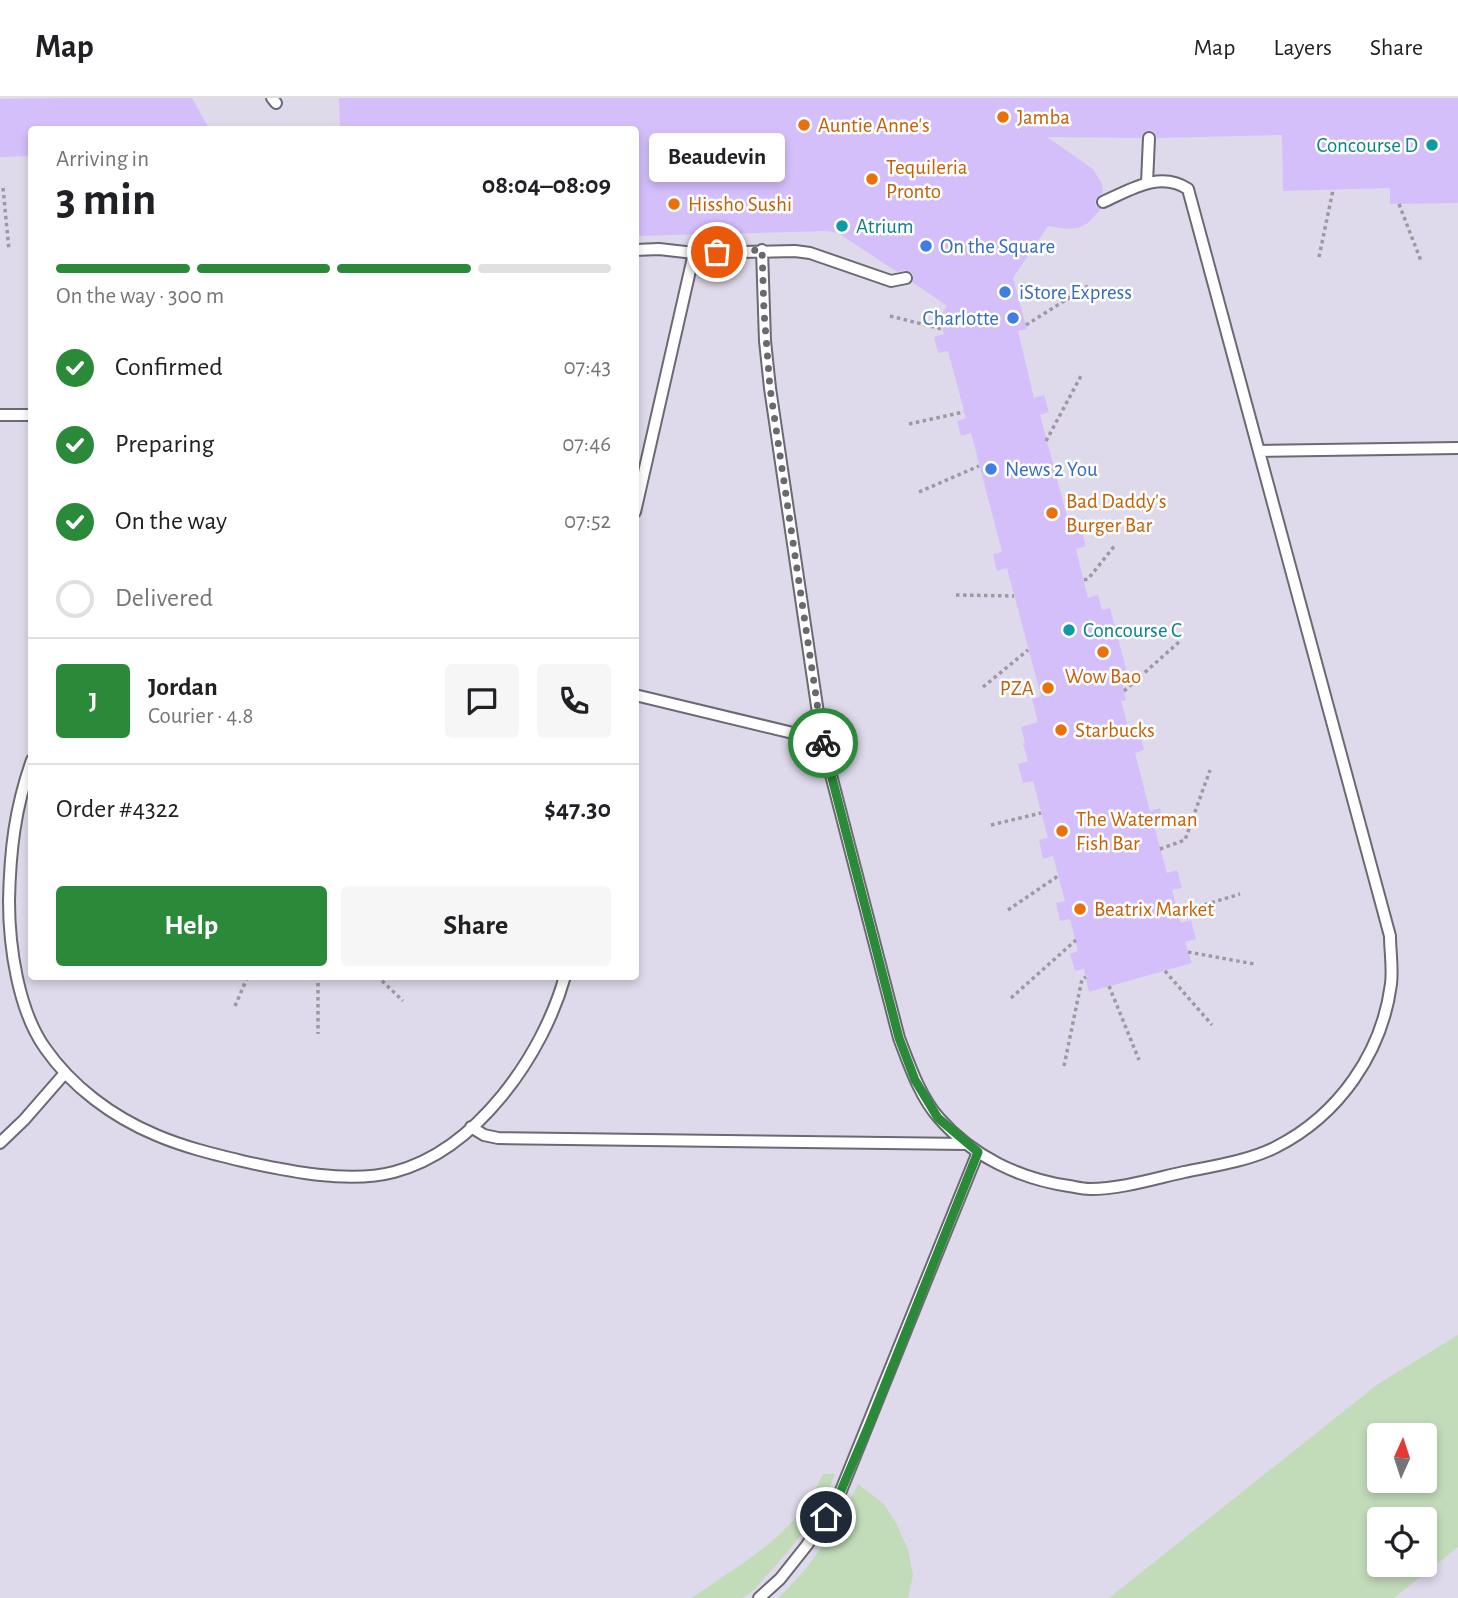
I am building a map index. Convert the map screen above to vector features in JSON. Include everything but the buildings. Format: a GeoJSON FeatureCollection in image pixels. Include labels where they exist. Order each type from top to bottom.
{"type":"FeatureCollection","features":[{"type":"Feature","properties":{"kind":"lane"},"geometry":{"type":"LineString","coordinates":[[1147,183],[1149,138]]}},
{"type":"Feature","properties":{"kind":"lane"},"geometry":{"type":"LineString","coordinates":[[762,250],[770,388],[822,740],[899,1038],[915,1080],[938,1118],[978,1152],[1019,1174],[1058,1185],[1089,1189],[1122,1186],[1239,1160],[1276,1147],[1307,1126],[1338,1101],[1360,1071],[1383,1022],[1391,982],[1390,936],[1188,190],[1181,185],[1157,181],[1103,202]]}},
{"type":"Feature","properties":{"kind":"lane"},"geometry":{"type":"LineString","coordinates":[[639,250],[659,248],[694,253],[795,251],[810,253],[891,281],[906,278]]}},
{"type":"Feature","properties":{"kind":"lane"},"geometry":{"type":"LineString","coordinates":[[639,494],[694,253]]}},
{"type":"Feature","properties":{"kind":"lane"},"geometry":{"type":"LineString","coordinates":[[0,415],[28,415]]}},
{"type":"Feature","properties":{"kind":"lane"},"geometry":{"type":"LineString","coordinates":[[1259,451],[1458,448]]}},
{"type":"Feature","properties":{"kind":"lane"},"geometry":{"type":"LineString","coordinates":[[639,696],[822,740]]}},
{"type":"Feature","properties":{"kind":"lane"},"geometry":{"type":"LineString","coordinates":[[28,773],[15,817],[9,923],[19,984],[29,1018],[44,1047],[65,1073],[94,1099],[123,1119],[155,1135],[221,1156],[274,1168],[324,1175],[362,1176],[393,1172],[420,1162],[443,1150],[471,1127],[494,1106],[514,1082],[549,1020],[564,980]]}},
{"type":"Feature","properties":{"kind":"lane"},"geometry":{"type":"LineString","coordinates":[[0,1143],[65,1073]]}},
{"type":"Feature","properties":{"kind":"lane"},"geometry":{"type":"LineString","coordinates":[[471,1127],[484,1135],[498,1138],[967,1144]]}},
{"type":"Feature","properties":{"kind":"lane"},"geometry":{"type":"LineString","coordinates":[[759,1598],[780,1579],[807,1545],[840,1493],[978,1152]]}},
{"type":"Feature","properties":{"kind":"path"},"geometry":{"type":"LineString","coordinates":[[3,188],[9,250]]}},
{"type":"Feature","properties":{"kind":"path"},"geometry":{"type":"LineString","coordinates":[[1319,257],[1334,190]]}},
{"type":"Feature","properties":{"kind":"path"},"geometry":{"type":"LineString","coordinates":[[1399,204],[1421,261]]}},
{"type":"Feature","properties":{"kind":"path"},"geometry":{"type":"LineString","coordinates":[[1026,325],[1088,286]]}},
{"type":"Feature","properties":{"kind":"path"},"geometry":{"type":"LineString","coordinates":[[890,316],[942,329]]}},
{"type":"Feature","properties":{"kind":"path"},"geometry":{"type":"LineString","coordinates":[[1046,441],[1082,374]]}},
{"type":"Feature","properties":{"kind":"path"},"geometry":{"type":"LineString","coordinates":[[909,424],[964,412]]}},
{"type":"Feature","properties":{"kind":"path"},"geometry":{"type":"LineString","coordinates":[[919,492],[979,466]]}},
{"type":"Feature","properties":{"kind":"path"},"geometry":{"type":"LineString","coordinates":[[1083,580],[1088,579],[1116,544]]}},
{"type":"Feature","properties":{"kind":"path"},"geometry":{"type":"LineString","coordinates":[[956,595],[1014,596]]}},
{"type":"Feature","properties":{"kind":"path"},"geometry":{"type":"LineString","coordinates":[[1124,691],[1180,642]]}},
{"type":"Feature","properties":{"kind":"path"},"geometry":{"type":"LineString","coordinates":[[983,687],[1028,650]]}},
{"type":"Feature","properties":{"kind":"path"},"geometry":{"type":"LineString","coordinates":[[1160,849],[1185,840],[1210,770]]}},
{"type":"Feature","properties":{"kind":"path"},"geometry":{"type":"LineString","coordinates":[[991,825],[1041,813]]}},
{"type":"Feature","properties":{"kind":"path"},"geometry":{"type":"LineString","coordinates":[[1008,910],[1058,876]]}},
{"type":"Feature","properties":{"kind":"path"},"geometry":{"type":"LineString","coordinates":[[1178,914],[1240,894]]}},
{"type":"Feature","properties":{"kind":"path"},"geometry":{"type":"LineString","coordinates":[[1010,998],[1076,940]]}},
{"type":"Feature","properties":{"kind":"path"},"geometry":{"type":"LineString","coordinates":[[1188,952],[1254,964]]}},
{"type":"Feature","properties":{"kind":"path"},"geometry":{"type":"LineString","coordinates":[[1165,971],[1212,1025]]}},
{"type":"Feature","properties":{"kind":"path"},"geometry":{"type":"LineString","coordinates":[[1064,1066],[1082,979],[1086,977]]}},
{"type":"Feature","properties":{"kind":"path"},"geometry":{"type":"LineString","coordinates":[[235,1006],[246,980]]}},
{"type":"Feature","properties":{"kind":"path"},"geometry":{"type":"LineString","coordinates":[[318,980],[318,1034]]}},
{"type":"Feature","properties":{"kind":"path"},"geometry":{"type":"LineString","coordinates":[[381,980],[403,1001]]}},
{"type":"Feature","properties":{"kind":"path"},"geometry":{"type":"LineString","coordinates":[[1109,986],[1139,1060]]}},
{"type":"Feature","properties":{"kind":"shaded area"},"geometry":{"type":"Polygon","coordinates":[[[0,98],[1458,98],[1458,1598],[0,1598],[0,98]]]}},
{"type":"Feature","properties":{"kind":"green space"},"geometry":{"type":"Polygon","coordinates":[[[1458,1335],[1458,1547],[1437,1564],[1437,1507],[1367,1507],[1367,1577],[1420,1577],[1394,1598],[1109,1598],[1378,1384],[1458,1335]]]}},
{"type":"Feature","properties":{"kind":"green space"},"geometry":{"type":"Polygon","coordinates":[[[823,1474],[835,1474],[814,1516],[796,1542],[748,1595],[741,1598],[692,1598],[748,1560],[786,1528],[808,1501],[823,1474]]]}},
{"type":"Feature","properties":{"kind":"green space"},"geometry":{"type":"Polygon","coordinates":[[[858,1484],[884,1504],[908,1549],[913,1575],[908,1598],[778,1598],[791,1586],[823,1545],[858,1484]]]}},
{"type":"Feature","properties":{"kind":"way so far"},"geometry":{"type":"LineString","coordinates":[[717,252],[762,250],[765,341],[770,388],[823,743]]}},
{"type":"Feature","properties":{"kind":"place","name":"Jamba"},"geometry":{"type":"Point","coordinates":[1003,117]}},
{"type":"Feature","properties":{"kind":"place","name":"Auntie Anne's"},"geometry":{"type":"Point","coordinates":[804,125]}},
{"type":"Feature","properties":{"kind":"place","name":"Concourse D"},"geometry":{"type":"Point","coordinates":[1432,145]}},
{"type":"Feature","properties":{"kind":"place","name":"Tequileria Pronto"},"geometry":{"type":"Point","coordinates":[872,179]}},
{"type":"Feature","properties":{"kind":"place","name":"Hissho Sushi"},"geometry":{"type":"Point","coordinates":[674,204]}},
{"type":"Feature","properties":{"kind":"place","name":"Atrium"},"geometry":{"type":"Point","coordinates":[842,226]}},
{"type":"Feature","properties":{"kind":"place","name":"On the Square"},"geometry":{"type":"Point","coordinates":[926,246]}},
{"type":"Feature","properties":{"kind":"place","name":"Beaudevin"},"geometry":{"type":"Point","coordinates":[717,252]}},
{"type":"Feature","properties":{"kind":"place","name":"iStore Express"},"geometry":{"type":"Point","coordinates":[1005,292]}},
{"type":"Feature","properties":{"kind":"place","name":"Charlotte"},"geometry":{"type":"Point","coordinates":[1013,318]}},
{"type":"Feature","properties":{"kind":"place","name":"News 2 You"},"geometry":{"type":"Point","coordinates":[991,469]}},
{"type":"Feature","properties":{"kind":"place","name":"Bad Daddy's Burger Bar"},"geometry":{"type":"Point","coordinates":[1052,513]}},
{"type":"Feature","properties":{"kind":"place","name":"Concourse C"},"geometry":{"type":"Point","coordinates":[1069,630]}},
{"type":"Feature","properties":{"kind":"place","name":"Wow Bao"},"geometry":{"type":"Point","coordinates":[1103,652]}},
{"type":"Feature","properties":{"kind":"place","name":"PZA"},"geometry":{"type":"Point","coordinates":[1048,688]}},
{"type":"Feature","properties":{"kind":"place","name":"Starbucks"},"geometry":{"type":"Point","coordinates":[1061,730]}},
{"type":"Feature","properties":{"kind":"place","name":"The Waterman Fish Bar"},"geometry":{"type":"Point","coordinates":[1062,831]}},
{"type":"Feature","properties":{"kind":"place","name":"Beatrix Market"},"geometry":{"type":"Point","coordinates":[1080,909]}},
{"type":"Feature","properties":{"kind":"route"},"geometry":{"type":"LineString","coordinates":[[823,743],[899,1038],[915,1080],[938,1118],[978,1152],[869,1425],[840,1493],[826,1517]]}}]}
